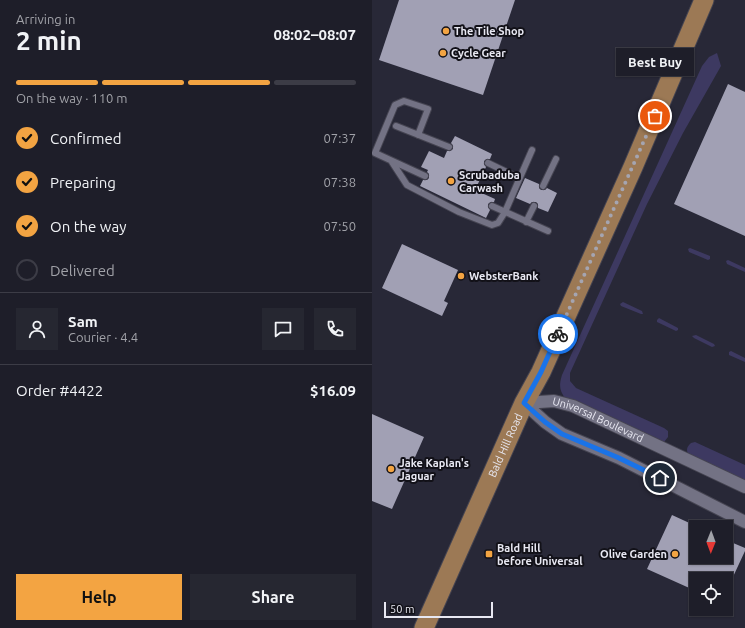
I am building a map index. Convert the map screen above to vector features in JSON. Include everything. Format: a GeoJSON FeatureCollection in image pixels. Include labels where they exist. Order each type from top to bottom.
{"type":"FeatureCollection","features":[{"type":"Feature","properties":{"kind":"main road","name":"Bald Hill Road"},"geometry":{"type":"LineString","coordinates":[[424,628],[524,403],[544,366],[633,167],[704,0]]}},
{"type":"Feature","properties":{"kind":"street","name":"Universal Boulevard"},"geometry":{"type":"LineString","coordinates":[[524,403],[554,401],[573,406],[745,487]]}},
{"type":"Feature","properties":{"kind":"street","name":"Universal Boulevard"},"geometry":{"type":"LineString","coordinates":[[524,403],[545,422],[562,434],[619,458],[745,522]]}},
{"type":"Feature","properties":{"kind":"lane"},"geometry":{"type":"LineString","coordinates":[[418,135],[428,109],[404,101],[395,105],[375,153],[425,176]]}},
{"type":"Feature","properties":{"kind":"lane"},"geometry":{"type":"LineString","coordinates":[[396,126],[449,147]]}},
{"type":"Feature","properties":{"kind":"lane"},"geometry":{"type":"LineString","coordinates":[[392,162],[406,185],[460,212],[492,225],[498,223],[505,212],[532,150]]}},
{"type":"Feature","properties":{"kind":"lane"},"geometry":{"type":"LineString","coordinates":[[543,186],[556,159]]}},
{"type":"Feature","properties":{"kind":"lane"},"geometry":{"type":"LineString","coordinates":[[488,163],[519,178]]}},
{"type":"Feature","properties":{"kind":"lane"},"geometry":{"type":"LineString","coordinates":[[492,206],[548,231]]}},
{"type":"Feature","properties":{"kind":"lane"},"geometry":{"type":"LineString","coordinates":[[526,222],[534,206]]}},
{"type":"Feature","properties":{"kind":"shaded area"},"geometry":{"type":"Polygon","coordinates":[[[717,53],[721,66],[683,133],[647,204],[570,373],[570,381],[576,388],[664,428],[668,431],[668,437],[664,442],[566,399],[561,391],[560,382],[702,66],[709,57],[717,53]]]}},
{"type":"Feature","properties":{"kind":"shaded area"},"geometry":{"type":"Polygon","coordinates":[[[690,248],[710,256],[710,259],[708,260],[689,252],[688,249],[690,248]]]}},
{"type":"Feature","properties":{"kind":"shaded area"},"geometry":{"type":"Polygon","coordinates":[[[728,260],[745,268],[745,272],[727,264],[726,261],[728,260]]]}},
{"type":"Feature","properties":{"kind":"shaded area"},"geometry":{"type":"Polygon","coordinates":[[[623,302],[642,311],[643,314],[621,306],[620,304],[623,302]]]}},
{"type":"Feature","properties":{"kind":"shaded area"},"geometry":{"type":"Polygon","coordinates":[[[659,318],[678,328],[678,330],[676,331],[657,322],[659,318]]]}},
{"type":"Feature","properties":{"kind":"shaded area"},"geometry":{"type":"Polygon","coordinates":[[[696,335],[714,344],[715,346],[712,347],[692,336],[696,335]]]}},
{"type":"Feature","properties":{"kind":"shaded area"},"geometry":{"type":"Polygon","coordinates":[[[731,351],[745,358],[745,362],[729,355],[729,352],[731,351]]]}},
{"type":"Feature","properties":{"kind":"shaded area"},"geometry":{"type":"Polygon","coordinates":[[[695,442],[745,465],[745,481],[688,454],[688,447],[691,443],[695,442]]]}},
{"type":"Feature","properties":{"kind":"building","name":"The Tile Shop"},"geometry":{"type":"Polygon","coordinates":[[[399,0],[515,0],[483,95],[379,60],[399,0]]]}},
{"type":"Feature","properties":{"kind":"building"},"geometry":{"type":"Polygon","coordinates":[[[728,84],[745,92],[745,236],[674,204],[728,84]]]}},
{"type":"Feature","properties":{"kind":"building","name":"Scrubaduba Carwash"},"geometry":{"type":"Polygon","coordinates":[[[455,136],[492,154],[490,159],[484,161],[486,167],[475,190],[495,199],[494,202],[488,204],[490,210],[486,218],[420,186],[423,180],[427,180],[429,178],[429,174],[427,172],[428,170],[421,167],[429,151],[444,158],[447,151],[453,149],[451,143],[455,136]]]}},
{"type":"Feature","properties":{"kind":"building"},"geometry":{"type":"Polygon","coordinates":[[[525,178],[539,184],[539,188],[541,190],[545,190],[547,188],[557,193],[548,212],[538,208],[538,204],[536,202],[532,202],[530,204],[516,198],[525,178]]]}},
{"type":"Feature","properties":{"kind":"building"},"geometry":{"type":"Polygon","coordinates":[[[402,244],[458,270],[444,301],[448,303],[442,316],[382,288],[402,244]]]}},
{"type":"Feature","properties":{"kind":"building","name":"Jake Kaplan's Jaguar"},"geometry":{"type":"Polygon","coordinates":[[[372,414],[424,437],[392,509],[372,501],[372,414]]]}},
{"type":"Feature","properties":{"kind":"building","name":"Olive Garden"},"geometry":{"type":"Polygon","coordinates":[[[672,515],[689,523],[689,564],[733,564],[733,543],[745,548],[733,577],[733,572],[689,572],[689,588],[647,569],[672,515]]]}},
{"type":"Feature","properties":{"kind":"way so far"},"geometry":{"type":"LineString","coordinates":[[558,334],[655,116]]}},
{"type":"Feature","properties":{"kind":"place","name":"The Tile Shop"},"geometry":{"type":"Point","coordinates":[446,31]}},
{"type":"Feature","properties":{"kind":"place","name":"Cycle Gear"},"geometry":{"type":"Point","coordinates":[443,53]}},
{"type":"Feature","properties":{"kind":"place","name":"Best Buy"},"geometry":{"type":"Point","coordinates":[655,116]}},
{"type":"Feature","properties":{"kind":"place","name":"Scrubaduba Carwash"},"geometry":{"type":"Point","coordinates":[451,181]}},
{"type":"Feature","properties":{"kind":"place","name":"WebsterBank"},"geometry":{"type":"Point","coordinates":[461,276]}},
{"type":"Feature","properties":{"kind":"place","name":"Jake Kaplan's Jaguar"},"geometry":{"type":"Point","coordinates":[391,469]}},
{"type":"Feature","properties":{"kind":"place","name":"Bald Hill before Universal"},"geometry":{"type":"Point","coordinates":[489,554]}},
{"type":"Feature","properties":{"kind":"place","name":"Olive Garden"},"geometry":{"type":"Point","coordinates":[675,554]}},
{"type":"Feature","properties":{"kind":"route"},"geometry":{"type":"LineString","coordinates":[[558,334],[541,372],[524,403],[545,422],[562,434],[619,458],[660,478]]}}]}
